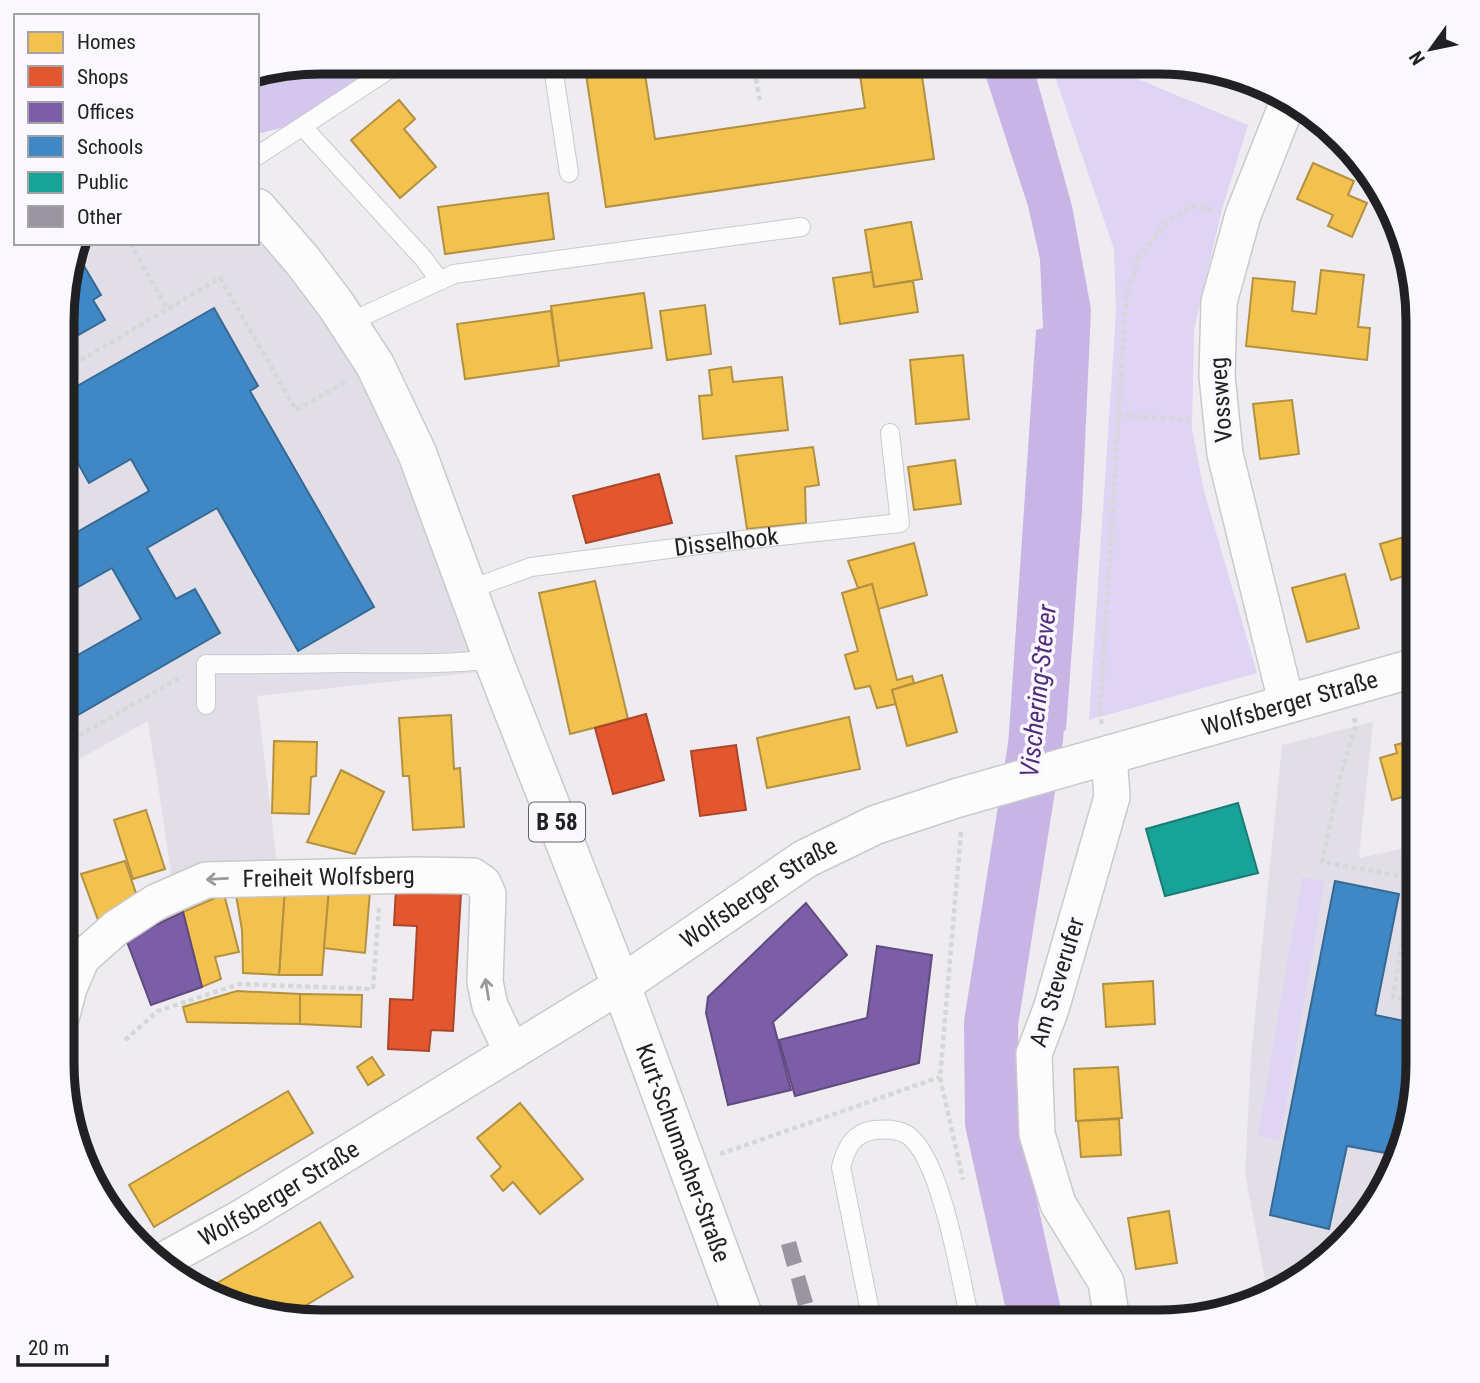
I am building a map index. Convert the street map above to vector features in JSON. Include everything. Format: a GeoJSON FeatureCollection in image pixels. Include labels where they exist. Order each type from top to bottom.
{"type":"FeatureCollection","features":[{"type":"Feature","properties":{"kind":"main road","name":"B 58"},"geometry":{"type":"LineString","coordinates":[[259,210],[302,260],[348,323],[375,365],[417,453],[493,659],[621,985]]}},
{"type":"Feature","properties":{"kind":"main road","name":"Wolfsberger Straße"},"geometry":{"type":"LineString","coordinates":[[621,985],[806,859],[875,825],[971,794],[1406,670]]}},
{"type":"Feature","properties":{"kind":"main road","name":"Kurt-Schumacher-Straße"},"geometry":{"type":"LineString","coordinates":[[621,985],[741,1310]]}},
{"type":"Feature","properties":{"kind":"street","name":"Vossweg"},"geometry":{"type":"LineString","coordinates":[[1285,108],[1243,215],[1219,302],[1217,376],[1231,485],[1287,705]]}},
{"type":"Feature","properties":{"kind":"street","name":"Am Steverufer"},"geometry":{"type":"LineString","coordinates":[[1095,759],[1112,797],[1051,1009],[1034,1054],[1037,1134],[1058,1204],[1106,1282],[1110,1309]]}},
{"type":"Feature","properties":{"kind":"street","name":"Freiheit Wolfsberg"},"geometry":{"type":"LineString","coordinates":[[74,976],[82,958],[116,928],[156,902],[206,880],[473,876],[483,883],[488,894],[485,982],[490,1006],[512,1052]]}},
{"type":"Feature","properties":{"kind":"street","name":"Wolfsberger Straße"},"geometry":{"type":"LineString","coordinates":[[169,1257],[244,1216],[621,985]]}},
{"type":"Feature","properties":{"kind":"lane"},"geometry":{"type":"LineString","coordinates":[[259,155],[382,74]]}},
{"type":"Feature","properties":{"kind":"lane"},"geometry":{"type":"LineString","coordinates":[[554,74],[569,173]]}},
{"type":"Feature","properties":{"kind":"lane"},"geometry":{"type":"LineString","coordinates":[[303,127],[423,258],[440,281]]}},
{"type":"Feature","properties":{"kind":"lane"},"geometry":{"type":"LineString","coordinates":[[348,323],[454,274],[801,227]]}},
{"type":"Feature","properties":{"kind":"lane","name":"Disselhook"},"geometry":{"type":"LineString","coordinates":[[468,590],[531,567],[706,544],[900,523],[890,433]]}},
{"type":"Feature","properties":{"kind":"lane"},"geometry":{"type":"LineString","coordinates":[[206,705],[205,664],[453,664],[493,659]]}},
{"type":"Feature","properties":{"kind":"lane"},"geometry":{"type":"LineString","coordinates":[[870,1309],[841,1167],[846,1147],[862,1132],[886,1129],[906,1134],[929,1161],[942,1202],[967,1309]]}},
{"type":"Feature","properties":{"kind":"path"},"geometry":{"type":"LineString","coordinates":[[755,74],[760,102]]}},
{"type":"Feature","properties":{"kind":"path"},"geometry":{"type":"LineString","coordinates":[[1095,759],[1126,297],[1139,257],[1166,223],[1191,206],[1243,215]]}},
{"type":"Feature","properties":{"kind":"path"},"geometry":{"type":"LineString","coordinates":[[131,245],[168,310]]}},
{"type":"Feature","properties":{"kind":"path"},"geometry":{"type":"LineString","coordinates":[[74,364],[220,278],[296,410],[375,365]]}},
{"type":"Feature","properties":{"kind":"path"},"geometry":{"type":"LineString","coordinates":[[1118,415],[1222,423]]}},
{"type":"Feature","properties":{"kind":"path"},"geometry":{"type":"LineString","coordinates":[[74,738],[205,664]]}},
{"type":"Feature","properties":{"kind":"path"},"geometry":{"type":"LineString","coordinates":[[1356,726],[1340,777],[1322,862],[1406,877]]}},
{"type":"Feature","properties":{"kind":"path"},"geometry":{"type":"LineString","coordinates":[[688,1165],[940,1077],[961,826],[971,794]]}},
{"type":"Feature","properties":{"kind":"path"},"geometry":{"type":"LineString","coordinates":[[125,1040],[158,1011],[239,984],[373,989],[381,877]]}},
{"type":"Feature","properties":{"kind":"path"},"geometry":{"type":"LineString","coordinates":[[1406,916],[1393,997],[1406,1000]]}},
{"type":"Feature","properties":{"kind":"shaded area"},"geometry":{"type":"Polygon","coordinates":[[[305,74],[375,74],[305,122],[259,134],[259,81],[305,74]]]}},
{"type":"Feature","properties":{"kind":"shaded area"},"geometry":{"type":"Polygon","coordinates":[[[1054,74],[1126,74],[1248,125],[1222,209],[1194,330],[1192,429],[1204,491],[1257,673],[1089,720],[1116,313],[1114,249],[1054,74]]]}},
{"type":"Feature","properties":{"kind":"shaded area"},"geometry":{"type":"Polygon","coordinates":[[[259,228],[372,375],[480,672],[257,696],[278,872],[172,877],[148,721],[74,762],[74,305],[78,272],[86,245],[259,245],[259,228]]]}},
{"type":"Feature","properties":{"kind":"shaded area"},"geometry":{"type":"Polygon","coordinates":[[[1373,722],[1359,858],[1406,848],[1406,1078],[1402,1111],[1388,1157],[1365,1200],[1322,1248],[1297,1268],[1266,1285],[1245,1173],[1251,1056],[1282,745],[1373,722]]]}},
{"type":"Feature","properties":{"kind":"shaded area"},"geometry":{"type":"Polygon","coordinates":[[[1302,877],[1325,881],[1280,1140],[1258,1136],[1302,877]]]}},
{"type":"Feature","properties":{"kind":"water"},"geometry":{"type":"Polygon","coordinates":[[[985,74],[1035,74],[1072,206],[1091,309],[1082,511],[1066,730],[1008,747],[1036,330],[1043,328],[1040,259],[1028,206],[985,74]]]}},
{"type":"Feature","properties":{"kind":"building: Homes"},"geometry":{"type":"Polygon","coordinates":[[[586,74],[645,74],[655,139],[865,108],[860,74],[922,74],[934,159],[606,207],[586,74]]]}},
{"type":"Feature","properties":{"kind":"building: Homes"},"geometry":{"type":"Polygon","coordinates":[[[399,100],[415,119],[404,129],[436,167],[400,198],[351,140],[399,100]]]}},
{"type":"Feature","properties":{"kind":"building: Homes"},"geometry":{"type":"Polygon","coordinates":[[[1313,163],[1354,181],[1348,195],[1367,203],[1352,237],[1328,226],[1333,215],[1297,199],[1313,163]]]}},
{"type":"Feature","properties":{"kind":"building: Homes"},"geometry":{"type":"Polygon","coordinates":[[[548,193],[554,239],[445,254],[438,207],[548,193]]]}},
{"type":"Feature","properties":{"kind":"building: Homes"},"geometry":{"type":"Polygon","coordinates":[[[911,222],[922,279],[874,287],[865,230],[911,222]]]}},
{"type":"Feature","properties":{"kind":"building: Homes"},"geometry":{"type":"Polygon","coordinates":[[[1321,270],[1364,275],[1358,327],[1370,328],[1367,360],[1246,346],[1253,278],[1295,282],[1292,311],[1316,314],[1321,270]]]}},
{"type":"Feature","properties":{"kind":"building: Homes"},"geometry":{"type":"Polygon","coordinates":[[[872,272],[874,287],[913,281],[918,312],[840,324],[833,278],[872,272]]]}},
{"type":"Feature","properties":{"kind":"building: Homes"},"geometry":{"type":"Polygon","coordinates":[[[644,293],[652,348],[558,361],[551,306],[644,293]]]}},
{"type":"Feature","properties":{"kind":"building: Homes"},"geometry":{"type":"Polygon","coordinates":[[[705,305],[711,354],[667,360],[660,311],[705,305]]]}},
{"type":"Feature","properties":{"kind":"building: Homes"},"geometry":{"type":"Polygon","coordinates":[[[551,311],[559,366],[465,379],[457,324],[551,311]]]}},
{"type":"Feature","properties":{"kind":"building: Homes"},"geometry":{"type":"Polygon","coordinates":[[[963,355],[969,419],[916,424],[910,360],[963,355]]]}},
{"type":"Feature","properties":{"kind":"building: Homes"},"geometry":{"type":"Polygon","coordinates":[[[731,367],[733,382],[782,377],[788,430],[703,439],[699,396],[712,395],[709,370],[731,367]]]}},
{"type":"Feature","properties":{"kind":"building: Homes"},"geometry":{"type":"Polygon","coordinates":[[[1292,400],[1299,454],[1260,459],[1253,404],[1292,400]]]}},
{"type":"Feature","properties":{"kind":"building: Homes"},"geometry":{"type":"Polygon","coordinates":[[[813,447],[819,485],[805,487],[806,523],[747,529],[736,456],[813,447]]]}},
{"type":"Feature","properties":{"kind":"building: Homes"},"geometry":{"type":"Polygon","coordinates":[[[955,460],[961,504],[914,510],[908,467],[955,460]]]}},
{"type":"Feature","properties":{"kind":"building: Homes"},"geometry":{"type":"Polygon","coordinates":[[[1406,536],[1406,575],[1391,580],[1380,544],[1406,536]]]}},
{"type":"Feature","properties":{"kind":"building: Homes"},"geometry":{"type":"Polygon","coordinates":[[[914,543],[927,595],[878,609],[872,584],[858,588],[848,561],[914,543]]]}},
{"type":"Feature","properties":{"kind":"building: Homes"},"geometry":{"type":"Polygon","coordinates":[[[1345,574],[1359,628],[1307,642],[1292,588],[1345,574]]]}},
{"type":"Feature","properties":{"kind":"building: Homes"},"geometry":{"type":"Polygon","coordinates":[[[595,581],[628,719],[570,734],[539,593],[595,581]]]}},
{"type":"Feature","properties":{"kind":"building: Homes"},"geometry":{"type":"Polygon","coordinates":[[[872,584],[897,680],[912,676],[914,683],[892,690],[896,704],[877,708],[870,686],[855,689],[845,655],[858,651],[842,593],[872,584]]]}},
{"type":"Feature","properties":{"kind":"building: Homes"},"geometry":{"type":"Polygon","coordinates":[[[942,675],[957,732],[907,746],[892,690],[942,675]]]}},
{"type":"Feature","properties":{"kind":"building: Homes"},"geometry":{"type":"Polygon","coordinates":[[[451,715],[454,769],[460,768],[464,827],[413,830],[409,776],[403,776],[399,718],[451,715]]]}},
{"type":"Feature","properties":{"kind":"building: Homes"},"geometry":{"type":"Polygon","coordinates":[[[849,717],[860,769],[767,788],[757,738],[849,717]]]}},
{"type":"Feature","properties":{"kind":"building: Homes"},"geometry":{"type":"Polygon","coordinates":[[[274,741],[317,742],[316,776],[311,777],[309,814],[272,813],[274,741]]]}},
{"type":"Feature","properties":{"kind":"building: Homes"},"geometry":{"type":"Polygon","coordinates":[[[1406,742],[1406,796],[1392,800],[1380,758],[1397,753],[1395,745],[1406,742]]]}},
{"type":"Feature","properties":{"kind":"building: Homes"},"geometry":{"type":"Polygon","coordinates":[[[341,770],[384,792],[355,854],[307,842],[341,770]]]}},
{"type":"Feature","properties":{"kind":"building: Homes"},"geometry":{"type":"Polygon","coordinates":[[[146,810],[165,869],[133,879],[114,820],[146,810]]]}},
{"type":"Feature","properties":{"kind":"building: Homes"},"geometry":{"type":"Polygon","coordinates":[[[125,861],[139,902],[98,920],[81,874],[125,861]]]}},
{"type":"Feature","properties":{"kind":"building: Homes"},"geometry":{"type":"Polygon","coordinates":[[[285,887],[329,889],[322,975],[279,975],[285,887]]]}},
{"type":"Feature","properties":{"kind":"building: Homes"},"geometry":{"type":"Polygon","coordinates":[[[285,887],[279,975],[243,973],[242,930],[235,889],[285,887]]]}},
{"type":"Feature","properties":{"kind":"building: Homes"},"geometry":{"type":"Polygon","coordinates":[[[329,889],[370,891],[365,953],[324,948],[329,889]]]}},
{"type":"Feature","properties":{"kind":"building: Homes"},"geometry":{"type":"Polygon","coordinates":[[[224,894],[239,952],[215,957],[221,979],[202,987],[183,912],[224,894]]]}},
{"type":"Feature","properties":{"kind":"building: Homes"},"geometry":{"type":"Polygon","coordinates":[[[74,924],[80,942],[74,944],[74,924]]]}},
{"type":"Feature","properties":{"kind":"building: Homes"},"geometry":{"type":"Polygon","coordinates":[[[1153,981],[1155,1024],[1106,1027],[1103,984],[1153,981]]]}},
{"type":"Feature","properties":{"kind":"building: Homes"},"geometry":{"type":"Polygon","coordinates":[[[237,991],[300,994],[300,1024],[187,1022],[183,1007],[237,991]]]}},
{"type":"Feature","properties":{"kind":"building: Homes"},"geometry":{"type":"Polygon","coordinates":[[[300,994],[362,995],[361,1027],[300,1024],[300,994]]]}},
{"type":"Feature","properties":{"kind":"building: Homes"},"geometry":{"type":"Polygon","coordinates":[[[372,1057],[384,1075],[368,1085],[357,1067],[372,1057]]]}},
{"type":"Feature","properties":{"kind":"building: Homes"},"geometry":{"type":"Polygon","coordinates":[[[1118,1067],[1122,1118],[1076,1121],[1074,1069],[1118,1067]]]}},
{"type":"Feature","properties":{"kind":"building: Homes"},"geometry":{"type":"Polygon","coordinates":[[[288,1091],[313,1133],[154,1227],[129,1185],[288,1091]]]}},
{"type":"Feature","properties":{"kind":"building: Homes"},"geometry":{"type":"Polygon","coordinates":[[[520,1103],[583,1179],[540,1214],[513,1182],[503,1191],[491,1176],[501,1167],[477,1138],[520,1103]]]}},
{"type":"Feature","properties":{"kind":"building: Homes"},"geometry":{"type":"Polygon","coordinates":[[[1119,1119],[1121,1155],[1081,1157],[1078,1121],[1119,1119]]]}},
{"type":"Feature","properties":{"kind":"building: Homes"},"geometry":{"type":"Polygon","coordinates":[[[1169,1211],[1177,1263],[1136,1269],[1128,1218],[1169,1211]]]}},
{"type":"Feature","properties":{"kind":"building: Homes"},"geometry":{"type":"Polygon","coordinates":[[[320,1222],[353,1277],[301,1309],[257,1301],[213,1285],[320,1222]]]}},
{"type":"Feature","properties":{"kind":"building: Shops"},"geometry":{"type":"Polygon","coordinates":[[[659,474],[672,523],[586,543],[573,496],[659,474]]]}},
{"type":"Feature","properties":{"kind":"building: Shops"},"geometry":{"type":"Polygon","coordinates":[[[646,714],[664,780],[613,794],[595,728],[646,714]]]}},
{"type":"Feature","properties":{"kind":"building: Shops"},"geometry":{"type":"Polygon","coordinates":[[[736,745],[746,810],[700,816],[691,751],[736,745]]]}},
{"type":"Feature","properties":{"kind":"building: Shops"},"geometry":{"type":"Polygon","coordinates":[[[396,888],[461,893],[453,1031],[431,1030],[429,1051],[388,1049],[390,999],[413,1000],[417,926],[394,925],[396,888]]]}},
{"type":"Feature","properties":{"kind":"building: Offices"},"geometry":{"type":"Polygon","coordinates":[[[806,903],[847,955],[773,1022],[791,1090],[728,1105],[706,1013],[708,997],[806,903]]]}},
{"type":"Feature","properties":{"kind":"building: Offices"},"geometry":{"type":"Polygon","coordinates":[[[183,912],[202,987],[151,1005],[126,939],[183,912]]]}},
{"type":"Feature","properties":{"kind":"building: Offices"},"geometry":{"type":"Polygon","coordinates":[[[877,946],[932,955],[919,1063],[795,1096],[779,1040],[867,1018],[877,946]]]}},
{"type":"Feature","properties":{"kind":"building: Schools"},"geometry":{"type":"Polygon","coordinates":[[[81,261],[101,295],[93,300],[105,320],[74,337],[74,305],[81,261]]]}},
{"type":"Feature","properties":{"kind":"building: Schools"},"geometry":{"type":"Polygon","coordinates":[[[214,308],[258,386],[250,391],[374,607],[298,651],[217,508],[147,548],[176,599],[195,589],[220,633],[74,717],[74,657],[141,619],[112,568],[74,589],[74,534],[149,491],[131,459],[89,483],[74,456],[74,388],[214,308]]]}},
{"type":"Feature","properties":{"kind":"building: Schools"},"geometry":{"type":"Polygon","coordinates":[[[1335,881],[1399,894],[1375,1015],[1406,1021],[1406,1078],[1402,1111],[1389,1154],[1347,1146],[1329,1229],[1270,1215],[1335,881]]]}},
{"type":"Feature","properties":{"kind":"building: Public"},"geometry":{"type":"Polygon","coordinates":[[[1238,803],[1258,873],[1165,896],[1146,829],[1238,803]]]}},
{"type":"Feature","properties":{"kind":"building: Other"},"geometry":{"type":"Polygon","coordinates":[[[796,1241],[802,1262],[787,1267],[781,1245],[796,1241]]]}},
{"type":"Feature","properties":{"kind":"building: Other"},"geometry":{"type":"Polygon","coordinates":[[[805,1275],[813,1302],[798,1306],[791,1279],[805,1275]]]}},
{"type":"Feature","properties":{"kind":"waterway","name":"Vischering-Stever"},"geometry":{"type":"LineString","coordinates":[[1033,1309],[992,1123],[991,1023],[1036,739],[1042,666]]}}]}
